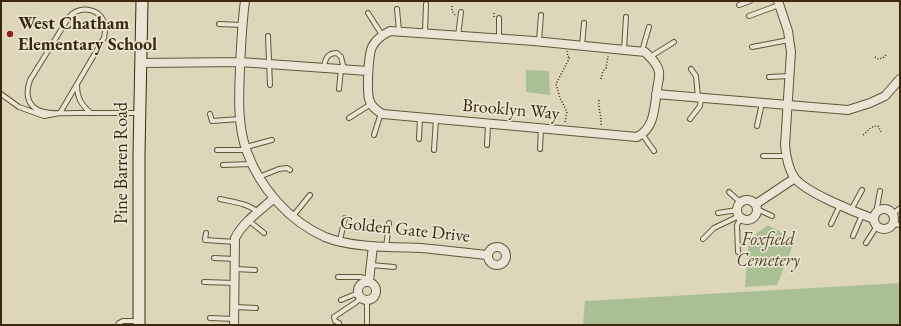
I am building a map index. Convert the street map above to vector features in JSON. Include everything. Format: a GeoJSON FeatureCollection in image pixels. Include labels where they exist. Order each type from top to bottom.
{"type":"FeatureCollection","features":[{"type":"Feature","properties":{"kind":"main road","name":"Pine Barren Road"},"geometry":{"type":"LineString","coordinates":[[139,323],[140,63],[142,1]]}},
{"type":"Feature","properties":{"kind":"street","name":"Golden Gate Drive"},"geometry":{"type":"LineString","coordinates":[[245,1],[240,62],[240,119],[246,148],[253,164],[265,187],[281,206],[303,224],[326,237],[373,246],[488,255]]}},
{"type":"Feature","properties":{"kind":"street"},"geometry":{"type":"LineString","coordinates":[[779,3],[787,25],[790,40],[791,52],[785,145],[786,156],[795,178],[807,188],[850,210],[876,220],[885,229],[897,225],[893,214],[885,209],[881,209],[876,220]]}},
{"type":"Feature","properties":{"kind":"street"},"geometry":{"type":"LineString","coordinates":[[381,113],[376,110],[369,100],[368,71],[371,48],[380,36],[390,31],[539,41],[645,52],[659,71],[653,118],[648,128],[642,134]]}},
{"type":"Feature","properties":{"kind":"street"},"geometry":{"type":"LineString","coordinates":[[140,63],[240,62],[368,71]]}},
{"type":"Feature","properties":{"kind":"street"},"geometry":{"type":"LineString","coordinates":[[656,94],[848,110],[885,96],[900,79]]}},
{"type":"Feature","properties":{"kind":"street","name":"Brooklyn Way"},"geometry":{"type":"LineString","coordinates":[[381,113],[420,118],[636,137],[642,134]]}},
{"type":"Feature","properties":{"kind":"street"},"geometry":{"type":"LineString","coordinates":[[757,207],[795,178]]}},
{"type":"Feature","properties":{"kind":"street"},"geometry":{"type":"LineString","coordinates":[[234,322],[235,238],[248,220],[274,198]]}},
{"type":"Feature","properties":{"kind":"street"},"geometry":{"type":"LineString","coordinates":[[748,199],[751,200],[757,207],[757,215],[752,219],[748,220],[739,212],[748,199]]}},
{"type":"Feature","properties":{"kind":"street"},"geometry":{"type":"LineString","coordinates":[[369,280],[373,246]]}},
{"type":"Feature","properties":{"kind":"street"},"geometry":{"type":"LineString","coordinates":[[369,280],[374,285],[376,291],[374,296],[362,297],[358,289],[360,284],[369,280]]}},
{"type":"Feature","properties":{"kind":"lane"},"geometry":{"type":"LineString","coordinates":[[739,5],[750,1]]}},
{"type":"Feature","properties":{"kind":"lane"},"geometry":{"type":"LineString","coordinates":[[749,16],[779,3]]}},
{"type":"Feature","properties":{"kind":"lane"},"geometry":{"type":"LineString","coordinates":[[425,33],[426,4]]}},
{"type":"Feature","properties":{"kind":"lane"},"geometry":{"type":"LineString","coordinates":[[1,94],[19,107],[44,116],[60,113],[102,44],[105,32],[103,21],[100,17],[89,10],[84,9],[76,11],[69,17],[28,86],[28,96],[33,106],[42,112],[60,113],[140,113]]}},
{"type":"Feature","properties":{"kind":"lane"},"geometry":{"type":"LineString","coordinates":[[397,9],[399,32]]}},
{"type":"Feature","properties":{"kind":"lane"},"geometry":{"type":"LineString","coordinates":[[458,36],[461,12]]}},
{"type":"Feature","properties":{"kind":"lane"},"geometry":{"type":"LineString","coordinates":[[368,13],[382,35]]}},
{"type":"Feature","properties":{"kind":"lane"},"geometry":{"type":"LineString","coordinates":[[539,41],[541,15]]}},
{"type":"Feature","properties":{"kind":"lane"},"geometry":{"type":"LineString","coordinates":[[624,50],[626,17]]}},
{"type":"Feature","properties":{"kind":"lane"},"geometry":{"type":"LineString","coordinates":[[499,18],[499,38]]}},
{"type":"Feature","properties":{"kind":"lane"},"geometry":{"type":"LineString","coordinates":[[582,46],[584,23]]}},
{"type":"Feature","properties":{"kind":"lane"},"geometry":{"type":"LineString","coordinates":[[219,24],[242,25]]}},
{"type":"Feature","properties":{"kind":"lane"},"geometry":{"type":"LineString","coordinates":[[641,52],[649,27]]}},
{"type":"Feature","properties":{"kind":"lane"},"geometry":{"type":"LineString","coordinates":[[268,36],[270,85]]}},
{"type":"Feature","properties":{"kind":"lane"},"geometry":{"type":"LineString","coordinates":[[752,47],[790,40]]}},
{"type":"Feature","properties":{"kind":"lane"},"geometry":{"type":"LineString","coordinates":[[650,57],[674,42]]}},
{"type":"Feature","properties":{"kind":"lane"},"geometry":{"type":"LineString","coordinates":[[324,68],[325,59],[328,56],[337,53],[341,57],[342,69],[339,89]]}},
{"type":"Feature","properties":{"kind":"lane"},"geometry":{"type":"LineString","coordinates":[[690,119],[700,106],[696,76],[691,69]]}},
{"type":"Feature","properties":{"kind":"lane"},"geometry":{"type":"LineString","coordinates":[[769,77],[789,76]]}},
{"type":"Feature","properties":{"kind":"lane"},"geometry":{"type":"LineString","coordinates":[[77,84],[79,100],[92,113]]}},
{"type":"Feature","properties":{"kind":"lane"},"geometry":{"type":"LineString","coordinates":[[757,126],[762,103]]}},
{"type":"Feature","properties":{"kind":"lane"},"geometry":{"type":"LineString","coordinates":[[349,118],[372,104]]}},
{"type":"Feature","properties":{"kind":"lane"},"geometry":{"type":"LineString","coordinates":[[374,135],[381,113]]}},
{"type":"Feature","properties":{"kind":"lane"},"geometry":{"type":"LineString","coordinates":[[210,114],[212,121],[240,119]]}},
{"type":"Feature","properties":{"kind":"lane"},"geometry":{"type":"LineString","coordinates":[[419,139],[420,118]]}},
{"type":"Feature","properties":{"kind":"lane"},"geometry":{"type":"LineString","coordinates":[[434,150],[436,119]]}},
{"type":"Feature","properties":{"kind":"lane"},"geometry":{"type":"LineString","coordinates":[[487,145],[488,124]]}},
{"type":"Feature","properties":{"kind":"lane"},"geometry":{"type":"LineString","coordinates":[[540,149],[541,128]]}},
{"type":"Feature","properties":{"kind":"lane"},"geometry":{"type":"LineString","coordinates":[[642,134],[654,151]]}},
{"type":"Feature","properties":{"kind":"lane"},"geometry":{"type":"LineString","coordinates":[[217,150],[246,148],[272,140]]}},
{"type":"Feature","properties":{"kind":"lane"},"geometry":{"type":"LineString","coordinates":[[763,156],[786,156]]}},
{"type":"Feature","properties":{"kind":"lane"},"geometry":{"type":"LineString","coordinates":[[223,165],[253,164]]}},
{"type":"Feature","properties":{"kind":"lane"},"geometry":{"type":"LineString","coordinates":[[260,177],[279,169],[287,168],[290,170]]}},
{"type":"Feature","properties":{"kind":"lane"},"geometry":{"type":"LineString","coordinates":[[850,210],[862,190]]}},
{"type":"Feature","properties":{"kind":"lane"},"geometry":{"type":"LineString","coordinates":[[866,243],[876,220],[880,191]]}},
{"type":"Feature","properties":{"kind":"lane"},"geometry":{"type":"LineString","coordinates":[[729,192],[739,212],[737,225],[738,252]]}},
{"type":"Feature","properties":{"kind":"lane"},"geometry":{"type":"LineString","coordinates":[[293,216],[310,195]]}},
{"type":"Feature","properties":{"kind":"lane"},"geometry":{"type":"LineString","coordinates":[[220,199],[244,204],[252,207],[258,212]]}},
{"type":"Feature","properties":{"kind":"lane"},"geometry":{"type":"LineString","coordinates":[[831,224],[840,205]]}},
{"type":"Feature","properties":{"kind":"lane"},"geometry":{"type":"LineString","coordinates":[[757,207],[772,216]]}},
{"type":"Feature","properties":{"kind":"lane"},"geometry":{"type":"LineString","coordinates":[[893,214],[900,208]]}},
{"type":"Feature","properties":{"kind":"lane"},"geometry":{"type":"LineString","coordinates":[[718,213],[739,212]]}},
{"type":"Feature","properties":{"kind":"lane"},"geometry":{"type":"LineString","coordinates":[[703,239],[714,228],[739,212]]}},
{"type":"Feature","properties":{"kind":"lane"},"geometry":{"type":"LineString","coordinates":[[853,236],[862,215]]}},
{"type":"Feature","properties":{"kind":"lane"},"geometry":{"type":"LineString","coordinates":[[340,240],[345,218]]}},
{"type":"Feature","properties":{"kind":"lane"},"geometry":{"type":"LineString","coordinates":[[248,220],[264,233]]}},
{"type":"Feature","properties":{"kind":"lane"},"geometry":{"type":"LineString","coordinates":[[386,247],[388,224]]}},
{"type":"Feature","properties":{"kind":"lane"},"geometry":{"type":"LineString","coordinates":[[206,233],[205,240],[235,242]]}},
{"type":"Feature","properties":{"kind":"lane"},"geometry":{"type":"LineString","coordinates":[[214,258],[235,259]]}},
{"type":"Feature","properties":{"kind":"lane"},"geometry":{"type":"LineString","coordinates":[[371,265],[394,267]]}},
{"type":"Feature","properties":{"kind":"lane"},"geometry":{"type":"LineString","coordinates":[[235,269],[255,270]]}},
{"type":"Feature","properties":{"kind":"lane"},"geometry":{"type":"LineString","coordinates":[[338,277],[360,277],[369,280]]}},
{"type":"Feature","properties":{"kind":"lane"},"geometry":{"type":"LineString","coordinates":[[204,282],[235,283]]}},
{"type":"Feature","properties":{"kind":"lane"},"geometry":{"type":"LineString","coordinates":[[341,300],[362,297]]}},
{"type":"Feature","properties":{"kind":"lane"},"geometry":{"type":"LineString","coordinates":[[339,323],[335,321],[334,317],[362,297]]}},
{"type":"Feature","properties":{"kind":"lane"},"geometry":{"type":"LineString","coordinates":[[362,297],[368,325]]}},
{"type":"Feature","properties":{"kind":"lane"},"geometry":{"type":"LineString","coordinates":[[234,307],[256,308]]}},
{"type":"Feature","properties":{"kind":"lane"},"geometry":{"type":"LineString","coordinates":[[210,318],[234,322]]}},
{"type":"Feature","properties":{"kind":"lane"},"geometry":{"type":"LineString","coordinates":[[118,325],[123,321],[139,323]]}},
{"type":"Feature","properties":{"kind":"path"},"geometry":{"type":"LineString","coordinates":[[565,130],[565,117],[567,112],[556,86],[559,77],[570,57],[568,57],[566,44]]}},
{"type":"Feature","properties":{"kind":"path"},"geometry":{"type":"LineString","coordinates":[[601,79],[603,71],[606,68],[610,48]]}},
{"type":"Feature","properties":{"kind":"path"},"geometry":{"type":"LineString","coordinates":[[875,57],[878,59],[886,55]]}},
{"type":"Feature","properties":{"kind":"path"},"geometry":{"type":"LineString","coordinates":[[599,100],[598,110],[602,120],[600,133]]}},
{"type":"Feature","properties":{"kind":"path"},"geometry":{"type":"LineString","coordinates":[[863,135],[873,126],[878,126],[881,132]]}},
{"type":"Feature","properties":{"kind":"green space"},"geometry":{"type":"Polygon","coordinates":[[[526,70],[549,71],[550,95],[526,92],[526,70]]]}},
{"type":"Feature","properties":{"kind":"green space","name":"Foxfield Cemetery"},"geometry":{"type":"Polygon","coordinates":[[[768,225],[795,240],[777,285],[745,287],[749,239],[768,225]]]}},
{"type":"Feature","properties":{"kind":"green space"},"geometry":{"type":"Polygon","coordinates":[[[900,283],[900,325],[583,325],[585,301],[900,283]]]}},
{"type":"Feature","properties":{"kind":"place","name":"West Chatham Elementary School"},"geometry":{"type":"Point","coordinates":[10,34]}}]}
